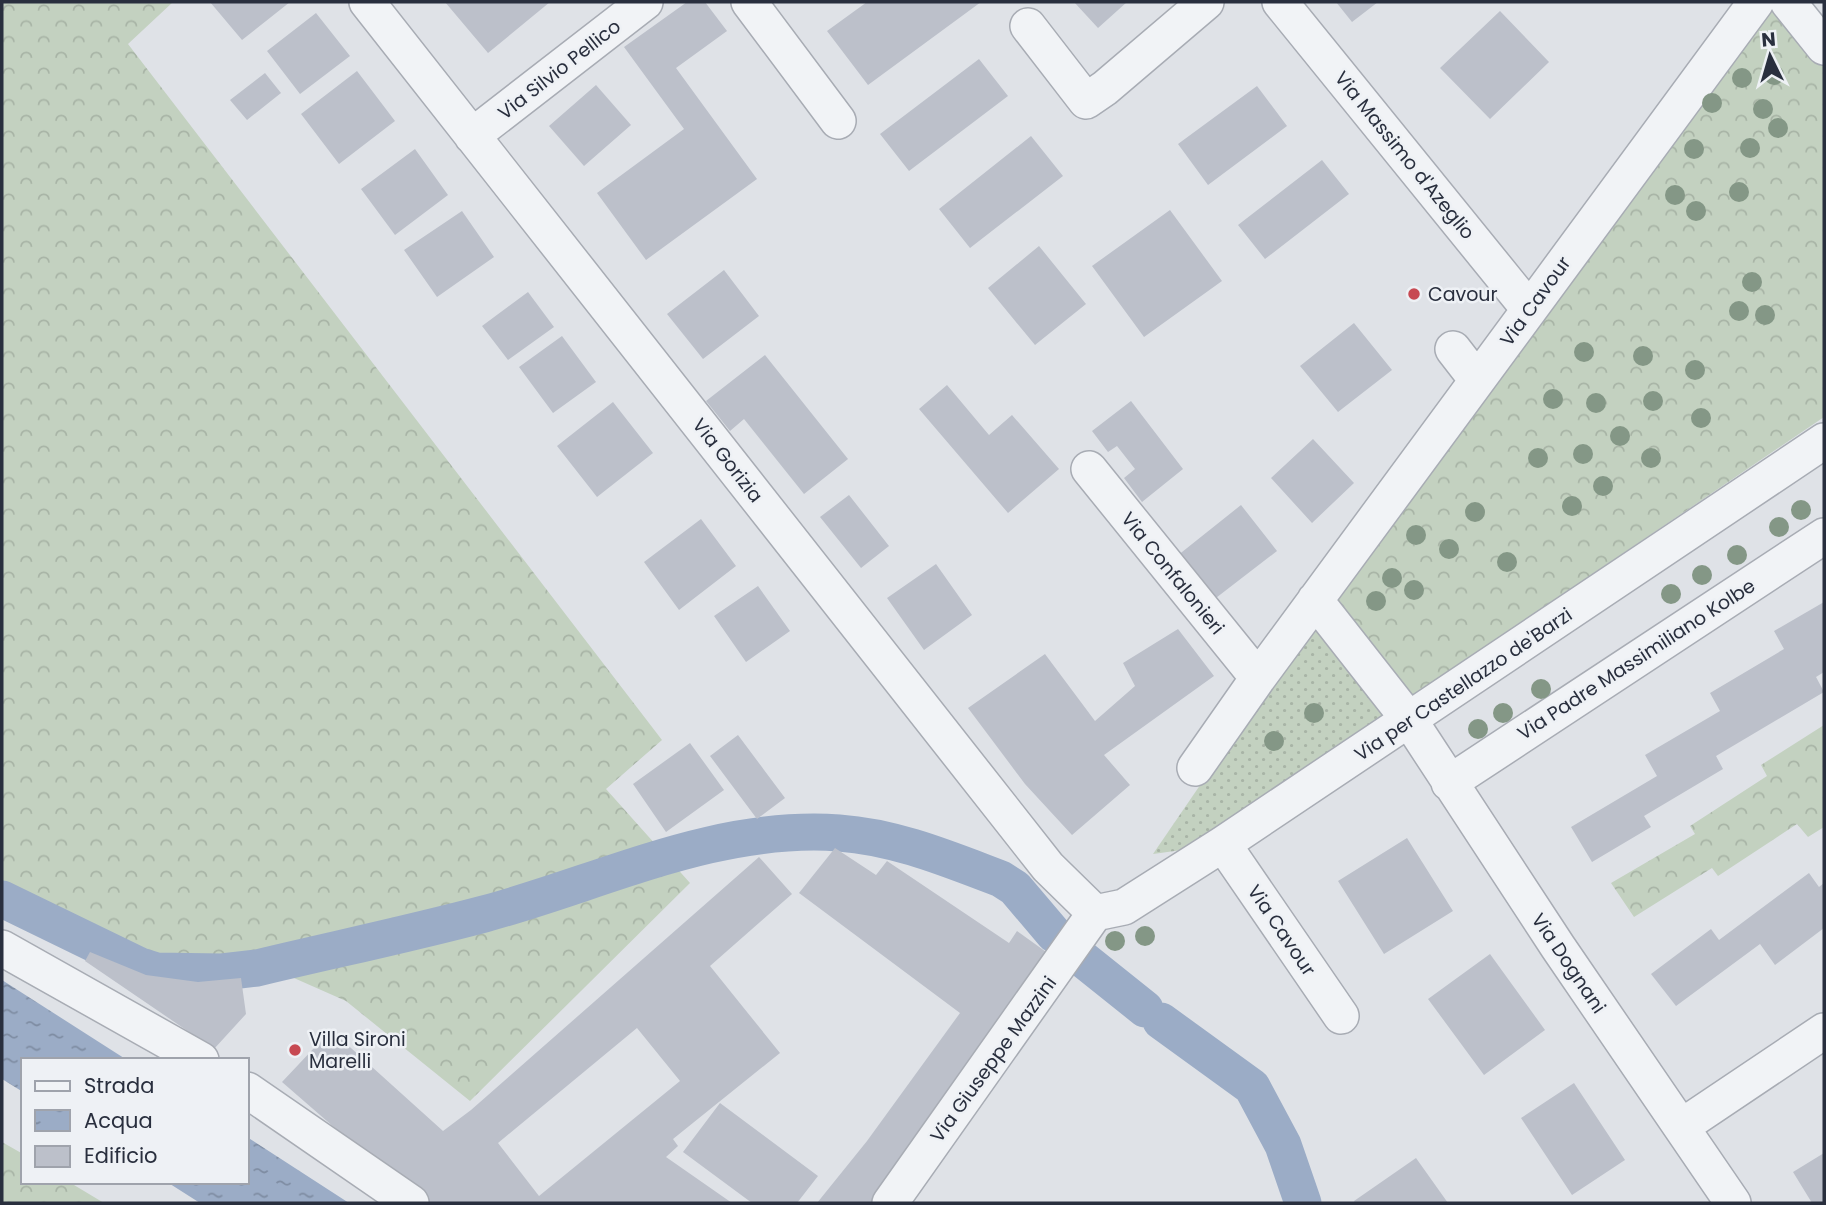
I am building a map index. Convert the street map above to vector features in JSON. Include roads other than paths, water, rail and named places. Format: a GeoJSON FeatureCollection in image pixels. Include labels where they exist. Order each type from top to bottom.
{"type":"FeatureCollection","features":[{"type":"Feature","properties":{"kind":"street","name":"Via Gorizia"},"geometry":{"type":"LineString","coordinates":[[367,2],[1048,867],[1096,913]]}},
{"type":"Feature","properties":{"kind":"street","name":"Via Silvio Pellico"},"geometry":{"type":"LineString","coordinates":[[472,135],[645,2]]}},
{"type":"Feature","properties":{"kind":"street"},"geometry":{"type":"LineString","coordinates":[[749,2],[838,121]]}},
{"type":"Feature","properties":{"kind":"street"},"geometry":{"type":"LineString","coordinates":[[1028,26],[1086,100],[1105,88],[1206,2]]}},
{"type":"Feature","properties":{"kind":"street","name":"Via Massimo d'Azeglio"},"geometry":{"type":"LineString","coordinates":[[1280,2],[1529,309]]}},
{"type":"Feature","properties":{"kind":"street","name":"Via Cavour"},"geometry":{"type":"LineString","coordinates":[[1195,768],[1315,600],[1755,2]]}},
{"type":"Feature","properties":{"kind":"street"},"geometry":{"type":"LineString","coordinates":[[1788,2],[1824,47]]}},
{"type":"Feature","properties":{"kind":"street"},"geometry":{"type":"LineString","coordinates":[[1453,349],[1477,380]]}},
{"type":"Feature","properties":{"kind":"street","name":"Via per Castellazzo de'Barzi"},"geometry":{"type":"LineString","coordinates":[[1096,913],[1131,903],[1223,844],[1824,441]]}},
{"type":"Feature","properties":{"kind":"street","name":"Via Confalonieri"},"geometry":{"type":"LineString","coordinates":[[1089,469],[1258,678]]}},
{"type":"Feature","properties":{"kind":"street","name":"Via Padre Massimiliano Kolbe"},"geometry":{"type":"LineString","coordinates":[[1449,783],[1824,536]]}},
{"type":"Feature","properties":{"kind":"street"},"geometry":{"type":"LineString","coordinates":[[1315,600],[1410,721]]}},
{"type":"Feature","properties":{"kind":"street","name":"Via Dognani"},"geometry":{"type":"LineString","coordinates":[[1410,721],[1449,783],[1733,1203]]}},
{"type":"Feature","properties":{"kind":"street","name":"Via Cavour"},"geometry":{"type":"LineString","coordinates":[[1223,844],[1341,1016]]}},
{"type":"Feature","properties":{"kind":"street","name":"Via Giuseppe Mazzini"},"geometry":{"type":"LineString","coordinates":[[890,1203],[1096,913]]}},
{"type":"Feature","properties":{"kind":"street"},"geometry":{"type":"LineString","coordinates":[[2,948],[197,1058]]}},
{"type":"Feature","properties":{"kind":"street"},"geometry":{"type":"LineString","coordinates":[[1681,1127],[1824,1031]]}},
{"type":"Feature","properties":{"kind":"street"},"geometry":{"type":"LineString","coordinates":[[248,1091],[411,1203]]}},
{"type":"Feature","properties":{"kind":"water"},"geometry":{"type":"Polygon","coordinates":[[[2,980],[124,1058],[21,1058],[21,1091],[2,1079],[2,980]]]}},
{"type":"Feature","properties":{"kind":"water"},"geometry":{"type":"Polygon","coordinates":[[[248,1138],[349,1203],[200,1203],[170,1184],[248,1184],[248,1138]]]}},
{"type":"Feature","properties":{"kind":"waterway"},"geometry":{"type":"LineString","coordinates":[[2,899],[140,966],[156,971],[222,972],[257,968],[484,914],[703,846],[793,833],[839,833],[901,844],[1001,879],[1015,888],[1054,934]]}},
{"type":"Feature","properties":{"kind":"waterway"},"geometry":{"type":"LineString","coordinates":[[1080,957],[1145,1009]]}},
{"type":"Feature","properties":{"kind":"waterway"},"geometry":{"type":"LineString","coordinates":[[1161,1021],[1252,1087],[1283,1145],[1303,1203]]}},
{"type":"Feature","properties":{"kind":"place","name":"Cavour"},"geometry":{"type":"Point","coordinates":[1414,294]}},
{"type":"Feature","properties":{"kind":"place","name":"Villa Sironi Marelli"},"geometry":{"type":"Point","coordinates":[295,1050]}}]}
